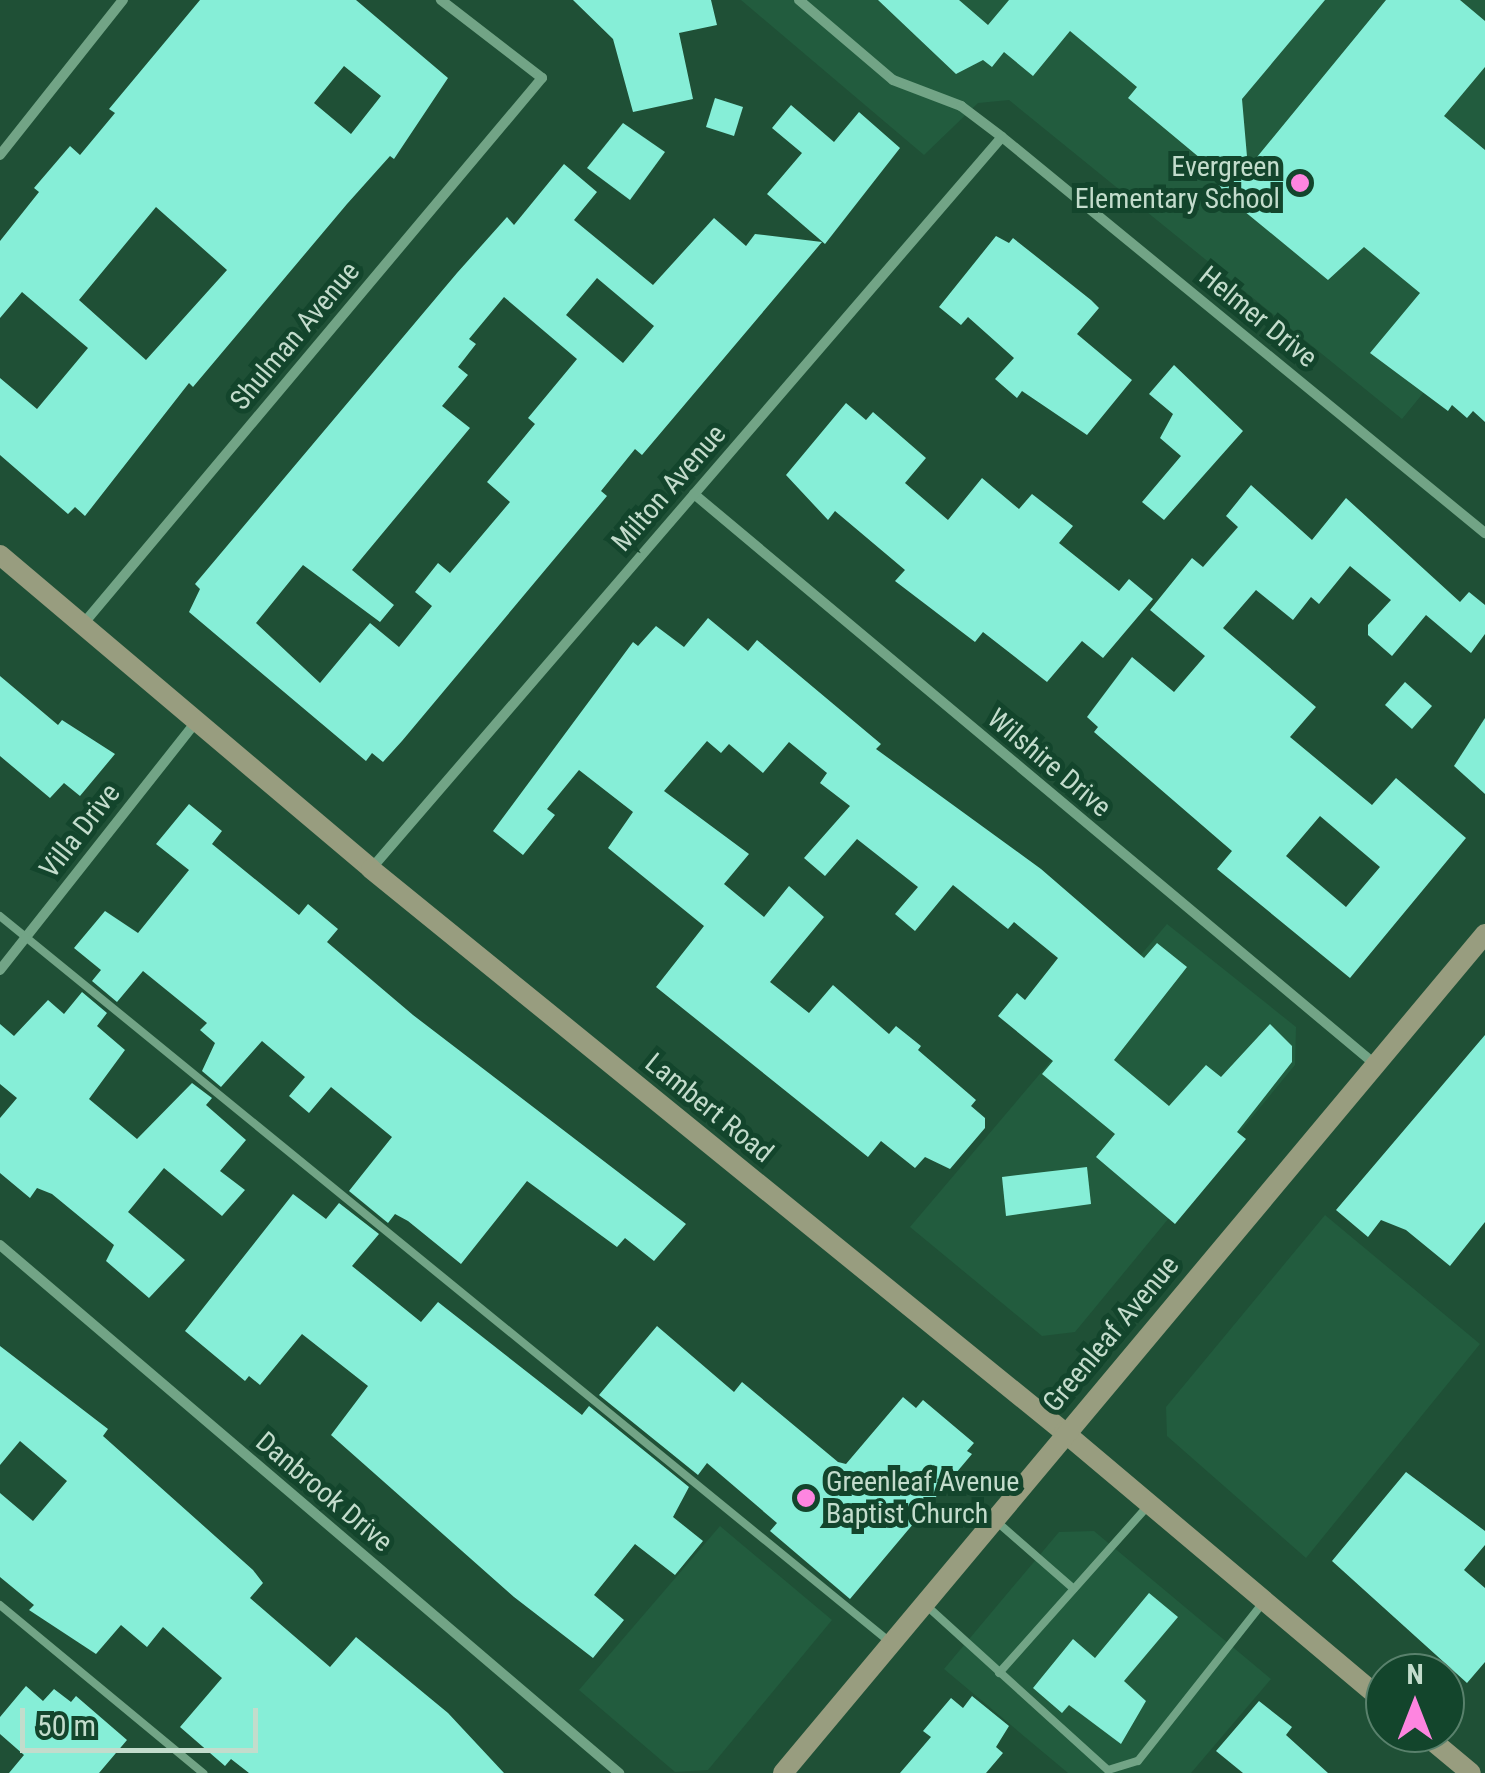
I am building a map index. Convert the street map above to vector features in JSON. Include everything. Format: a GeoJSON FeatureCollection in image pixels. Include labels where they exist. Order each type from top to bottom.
{"type":"FeatureCollection","features":[{"type":"Feature","properties":{"kind":"main road","name":"Lambert Road"},"geometry":{"type":"LineString","coordinates":[[0,555],[370,869],[1064,1432],[1365,1685]]}},
{"type":"Feature","properties":{"kind":"main road","name":"Greenleaf Avenue"},"geometry":{"type":"LineString","coordinates":[[783,1773],[992,1518],[1485,934]]}},
{"type":"Feature","properties":{"kind":"main road"},"geometry":{"type":"LineString","coordinates":[[1447,1753],[1471,1773]]}},
{"type":"Feature","properties":{"kind":"street"},"geometry":{"type":"LineString","coordinates":[[0,155],[123,0]]}},
{"type":"Feature","properties":{"kind":"street","name":"Shulman Avenue"},"geometry":{"type":"LineString","coordinates":[[84,623],[542,78],[441,0]]}},
{"type":"Feature","properties":{"kind":"street","name":"Helmer Drive"},"geometry":{"type":"LineString","coordinates":[[800,0],[893,80],[960,106],[1002,137],[1485,533]]}},
{"type":"Feature","properties":{"kind":"street","name":"Milton Avenue"},"geometry":{"type":"LineString","coordinates":[[370,869],[1002,137]]}},
{"type":"Feature","properties":{"kind":"street","name":"Wilshire Drive"},"geometry":{"type":"LineString","coordinates":[[694,494],[1376,1064]]}},
{"type":"Feature","properties":{"kind":"street","name":"Villa Drive"},"geometry":{"type":"LineString","coordinates":[[0,970],[196,721]]}},
{"type":"Feature","properties":{"kind":"street","name":"Danbrook Drive"},"geometry":{"type":"LineString","coordinates":[[0,1245],[619,1773]]}},
{"type":"Feature","properties":{"kind":"lane"},"geometry":{"type":"LineString","coordinates":[[0,916],[890,1642]]}},
{"type":"Feature","properties":{"kind":"lane"},"geometry":{"type":"LineString","coordinates":[[999,1674],[1150,1503]]}},
{"type":"Feature","properties":{"kind":"lane"},"geometry":{"type":"LineString","coordinates":[[992,1518],[1074,1589]]}},
{"type":"Feature","properties":{"kind":"lane"},"geometry":{"type":"LineString","coordinates":[[925,1604],[1108,1770],[1126,1768],[1264,1602]]}},
{"type":"Feature","properties":{"kind":"lane"},"geometry":{"type":"LineString","coordinates":[[0,1605],[203,1773]]}},
{"type":"Feature","properties":{"kind":"shaded area","name":"Evergreen Elementary School"},"geometry":{"type":"Polygon","coordinates":[[[741,0],[1485,0],[1485,317],[1402,419],[1009,100],[978,103],[924,155],[741,0]]]}},
{"type":"Feature","properties":{"kind":"shaded area"},"geometry":{"type":"Polygon","coordinates":[[[1167,924],[1296,1027],[1295,1065],[1075,1332],[1042,1336],[910,1227],[1167,924]]]}},
{"type":"Feature","properties":{"kind":"shaded area"},"geometry":{"type":"Polygon","coordinates":[[[1325,1215],[1480,1344],[1306,1558],[1167,1436],[1166,1407],[1325,1215]]]}},
{"type":"Feature","properties":{"kind":"shaded area"},"geometry":{"type":"Polygon","coordinates":[[[720,1526],[832,1620],[708,1770],[675,1772],[579,1690],[720,1526]]]}},
{"type":"Feature","properties":{"kind":"shaded area"},"geometry":{"type":"Polygon","coordinates":[[[1094,1531],[1271,1679],[1191,1773],[1068,1773],[944,1669],[1059,1532],[1094,1531]]]}},
{"type":"Feature","properties":{"kind":"building"},"geometry":{"type":"Polygon","coordinates":[[[200,0],[356,0],[448,78],[394,159],[390,156],[347,204],[193,387],[189,383],[85,516],[75,507],[68,514],[0,455],[0,378],[37,409],[88,348],[22,292],[0,318],[0,241],[39,192],[34,188],[70,146],[80,155],[115,113],[109,109],[200,0]],[[344,66],[314,103],[351,134],[381,96],[344,66]],[[156,207],[79,300],[146,360],[227,270],[156,207]]]}},
{"type":"Feature","properties":{"kind":"building"},"geometry":{"type":"Polygon","coordinates":[[[573,0],[711,0],[717,25],[679,33],[693,99],[633,112],[613,39],[573,0]]]}},
{"type":"Feature","properties":{"kind":"building"},"geometry":{"type":"Polygon","coordinates":[[[878,0],[959,0],[988,25],[1009,0],[1325,0],[1242,99],[1248,168],[1386,0],[1460,0],[1485,21],[1485,67],[1444,116],[1485,150],[1485,422],[1473,411],[1467,418],[1452,405],[1448,411],[1370,353],[1420,293],[1364,247],[1328,280],[1216,188],[1224,178],[1128,98],[1137,87],[1070,31],[1033,76],[1004,52],[992,67],[983,60],[956,74],[878,0]]]}},
{"type":"Feature","properties":{"kind":"building"},"geometry":{"type":"Polygon","coordinates":[[[715,98],[743,107],[734,136],[706,127],[715,98]]]}},
{"type":"Feature","properties":{"kind":"building"},"geometry":{"type":"Polygon","coordinates":[[[791,105],[834,142],[859,112],[900,148],[825,244],[767,194],[802,153],[772,128],[791,105]]]}},
{"type":"Feature","properties":{"kind":"building"},"geometry":{"type":"Polygon","coordinates":[[[623,123],[665,152],[630,200],[587,168],[623,123]]]}},
{"type":"Feature","properties":{"kind":"building"},"geometry":{"type":"Polygon","coordinates":[[[564,164],[597,192],[574,220],[653,285],[714,218],[746,246],[755,234],[822,242],[642,455],[635,449],[601,491],[607,496],[402,741],[383,762],[372,753],[366,761],[189,612],[200,589],[195,584],[457,273],[507,217],[514,225],[564,164]],[[597,278],[566,315],[623,363],[654,326],[597,278]],[[504,297],[469,339],[476,344],[458,367],[468,375],[442,406],[470,428],[352,570],[394,605],[380,622],[303,565],[256,623],[320,683],[370,623],[399,647],[432,606],[415,592],[438,563],[450,573],[510,502],[487,482],[535,424],[528,418],[577,359],[504,297]]]}},
{"type":"Feature","properties":{"kind":"building"},"geometry":{"type":"Polygon","coordinates":[[[996,236],[1009,243],[1013,238],[1099,308],[1077,334],[1132,380],[1087,435],[1022,391],[1017,398],[995,379],[1014,358],[968,317],[961,325],[939,307],[996,236]]]}},
{"type":"Feature","properties":{"kind":"building"},"geometry":{"type":"Polygon","coordinates":[[[1174,365],[1243,431],[1164,520],[1142,502],[1181,456],[1160,438],[1173,414],[1149,394],[1174,365]]]}},
{"type":"Feature","properties":{"kind":"building"},"geometry":{"type":"Polygon","coordinates":[[[846,403],[866,420],[873,412],[926,458],[905,483],[948,520],[982,478],[1019,509],[1032,494],[1073,526],[1059,543],[1119,591],[1129,579],[1153,599],[1103,658],[1082,641],[1047,682],[983,632],[975,642],[895,581],[905,570],[835,511],[828,520],[786,475],[846,403]]]}},
{"type":"Feature","properties":{"kind":"building"},"geometry":{"type":"Polygon","coordinates":[[[1251,485],[1312,540],[1346,498],[1460,602],[1469,592],[1485,605],[1485,634],[1471,653],[1426,615],[1392,656],[1368,635],[1368,625],[1391,600],[1350,566],[1319,604],[1311,597],[1293,620],[1256,590],[1223,628],[1316,707],[1290,737],[1372,805],[1396,778],[1466,838],[1350,978],[1217,869],[1232,851],[1094,732],[1098,727],[1087,717],[1132,657],[1174,692],[1205,656],[1150,610],[1192,558],[1203,567],[1238,527],[1226,516],[1251,485]],[[1320,816],[1286,856],[1346,907],[1380,867],[1320,816]]]}},
{"type":"Feature","properties":{"kind":"building"},"geometry":{"type":"Polygon","coordinates":[[[708,618],[748,651],[757,640],[881,744],[876,749],[1041,869],[1144,958],[1157,943],[1187,967],[1114,1060],[1169,1106],[1206,1065],[1221,1077],[1270,1024],[1292,1046],[1292,1062],[1237,1132],[1246,1139],[1175,1224],[1096,1157],[1115,1134],[1042,1074],[1053,1061],[998,1016],[1017,993],[1025,1000],[1058,958],[1014,922],[1008,929],[953,885],[915,931],[895,914],[918,887],[857,839],[825,876],[804,858],[850,806],[820,783],[827,773],[789,742],[763,773],[729,744],[721,753],[707,741],[664,791],[749,854],[724,884],[764,917],[789,886],[824,917],[770,982],[809,1013],[833,985],[889,1034],[896,1026],[921,1046],[918,1050],[976,1100],[971,1106],[985,1118],[985,1128],[950,1169],[925,1157],[915,1168],[881,1141],[868,1157],[656,987],[704,926],[608,848],[633,812],[579,770],[547,809],[555,815],[523,855],[493,831],[633,642],[638,646],[656,626],[684,647],[708,618]]]}},
{"type":"Feature","properties":{"kind":"building"},"geometry":{"type":"Polygon","coordinates":[[[0,676],[58,725],[62,720],[115,754],[80,796],[64,783],[50,798],[0,756],[0,676]]]}},
{"type":"Feature","properties":{"kind":"building"},"geometry":{"type":"Polygon","coordinates":[[[1405,682],[1432,706],[1412,729],[1385,705],[1405,682]]]}},
{"type":"Feature","properties":{"kind":"building"},"geometry":{"type":"Polygon","coordinates":[[[1485,718],[1485,794],[1454,766],[1485,718]]]}},
{"type":"Feature","properties":{"kind":"building"},"geometry":{"type":"Polygon","coordinates":[[[189,804],[222,831],[212,844],[299,915],[308,904],[338,929],[327,942],[413,1015],[686,1224],[654,1261],[625,1238],[617,1247],[527,1181],[461,1264],[408,1221],[395,1214],[388,1223],[349,1191],[392,1137],[331,1087],[309,1113],[289,1096],[305,1077],[262,1041],[221,1087],[202,1071],[215,1043],[200,1030],[207,1023],[143,971],[117,1002],[92,981],[101,970],[74,948],[105,911],[138,933],[189,870],[156,844],[189,804]]]}},
{"type":"Feature","properties":{"kind":"building"},"geometry":{"type":"Polygon","coordinates":[[[82,992],[107,1013],[97,1026],[125,1050],[89,1099],[137,1139],[192,1083],[212,1098],[206,1105],[246,1140],[220,1171],[245,1190],[222,1216],[164,1168],[128,1212],[185,1260],[149,1298],[106,1261],[114,1245],[52,1194],[37,1188],[30,1198],[0,1173],[0,1118],[17,1098],[0,1084],[0,1024],[14,1036],[48,1000],[64,1014],[82,992]]]}},
{"type":"Feature","properties":{"kind":"building"},"geometry":{"type":"Polygon","coordinates":[[[1485,1035],[1485,1222],[1450,1266],[1406,1230],[1381,1220],[1368,1237],[1336,1210],[1485,1035]]]}},
{"type":"Feature","properties":{"kind":"building"},"geometry":{"type":"Polygon","coordinates":[[[1087,1167],[1091,1204],[1006,1216],[1002,1177],[1087,1167]]]}},
{"type":"Feature","properties":{"kind":"building"},"geometry":{"type":"Polygon","coordinates":[[[293,1194],[326,1219],[339,1203],[379,1234],[352,1266],[421,1322],[438,1302],[582,1415],[589,1406],[689,1487],[673,1517],[703,1541],[675,1575],[635,1544],[594,1595],[624,1620],[593,1658],[514,1597],[331,1435],[368,1386],[302,1334],[260,1385],[249,1376],[245,1381],[185,1331],[293,1194]]]}},
{"type":"Feature","properties":{"kind":"building"},"geometry":{"type":"Polygon","coordinates":[[[657,1326],[734,1392],[742,1382],[838,1462],[846,1464],[903,1397],[916,1408],[923,1400],[974,1443],[967,1451],[972,1454],[850,1599],[770,1531],[777,1523],[707,1463],[698,1475],[599,1395],[657,1326]]]}},
{"type":"Feature","properties":{"kind":"building"},"geometry":{"type":"Polygon","coordinates":[[[0,1346],[108,1429],[103,1436],[253,1570],[263,1583],[250,1598],[330,1667],[356,1637],[448,1713],[504,1773],[249,1773],[231,1759],[225,1766],[180,1727],[222,1678],[163,1627],[147,1647],[121,1625],[96,1654],[29,1610],[34,1605],[0,1577],[0,1493],[33,1521],[67,1481],[20,1441],[0,1465],[0,1346]]]}},
{"type":"Feature","properties":{"kind":"building"},"geometry":{"type":"Polygon","coordinates":[[[1406,1472],[1485,1531],[1485,1545],[1464,1570],[1485,1588],[1485,1662],[1467,1683],[1465,1653],[1434,1653],[1332,1561],[1406,1472]]]}},
{"type":"Feature","properties":{"kind":"building"},"geometry":{"type":"Polygon","coordinates":[[[1149,1593],[1178,1617],[1124,1681],[1146,1701],[1121,1744],[1069,1705],[1062,1713],[1033,1688],[1073,1639],[1095,1658],[1149,1593]]]}},
{"type":"Feature","properties":{"kind":"building"},"geometry":{"type":"Polygon","coordinates":[[[26,1686],[43,1701],[54,1689],[71,1702],[76,1696],[127,1740],[99,1773],[9,1773],[24,1755],[0,1734],[0,1717],[26,1686]]]}},
{"type":"Feature","properties":{"kind":"building"},"geometry":{"type":"Polygon","coordinates":[[[972,1696],[1009,1726],[996,1747],[1003,1753],[986,1773],[900,1773],[931,1737],[923,1731],[951,1698],[963,1708],[972,1696]]]}},
{"type":"Feature","properties":{"kind":"building"},"geometry":{"type":"Polygon","coordinates":[[[1259,1701],[1292,1727],[1286,1735],[1328,1773],[1243,1773],[1216,1751],[1259,1701]]]}},
{"type":"Feature","properties":{"kind":"place","name":"Evergreen Elementary School"},"geometry":{"type":"Point","coordinates":[1300,183]}},
{"type":"Feature","properties":{"kind":"place","name":"Greenleaf Avenue Baptist Church"},"geometry":{"type":"Point","coordinates":[806,1498]}}]}
